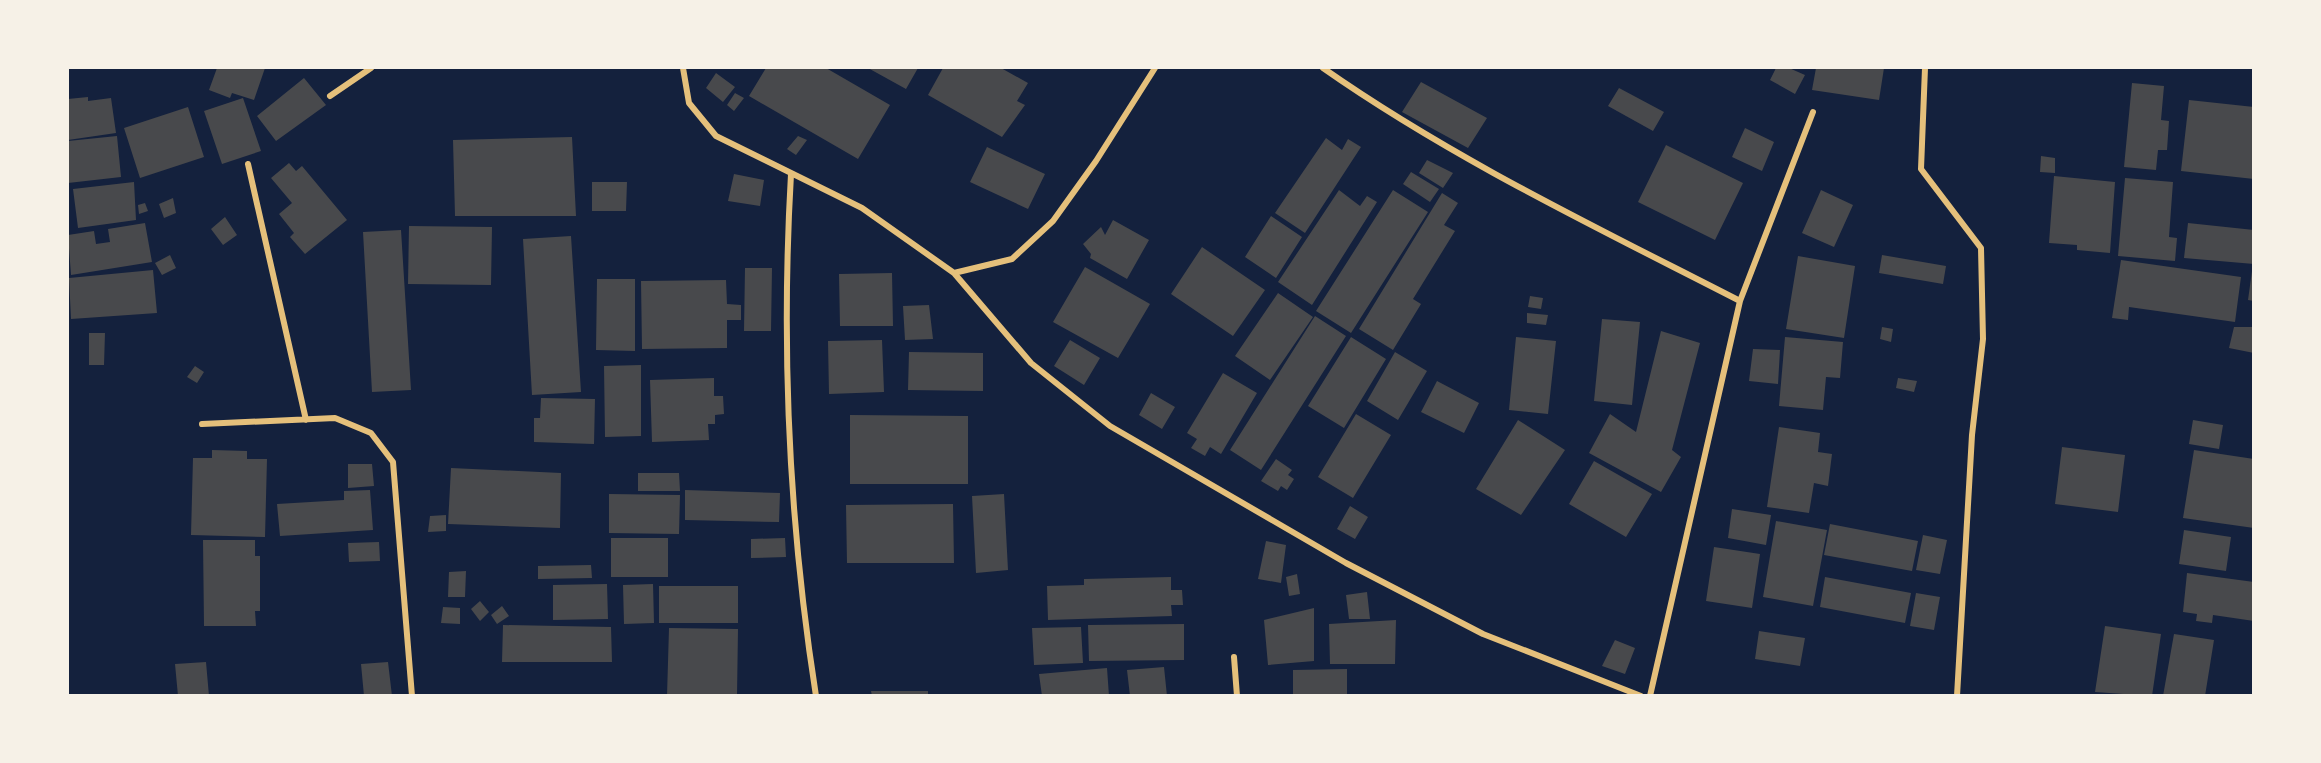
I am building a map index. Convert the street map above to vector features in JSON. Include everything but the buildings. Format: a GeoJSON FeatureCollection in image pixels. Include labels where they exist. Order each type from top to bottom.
{"type":"FeatureCollection","features":[{"type":"Feature","properties":{"kind":"street"},"geometry":{"type":"LineString","coordinates":[[330,96],[371,68]]}},
{"type":"Feature","properties":{"kind":"street"},"geometry":{"type":"LineString","coordinates":[[683,68],[689,103],[716,136],[862,208],[954,273],[1031,363],[1110,426],[1346,563],[1482,634],[1641,696]]}},
{"type":"Feature","properties":{"kind":"street"},"geometry":{"type":"LineString","coordinates":[[954,273],[1012,259],[1053,221],[1096,162],[1155,68]]}},
{"type":"Feature","properties":{"kind":"street"},"geometry":{"type":"LineString","coordinates":[[1323,68],[1386,112],[1516,185],[1740,301]]}},
{"type":"Feature","properties":{"kind":"street"},"geometry":{"type":"LineString","coordinates":[[1925,68],[1921,169],[1981,248],[1983,339],[1972,435],[1957,696]]}},
{"type":"Feature","properties":{"kind":"street"},"geometry":{"type":"LineString","coordinates":[[1650,696],[1740,301],[1813,112]]}},
{"type":"Feature","properties":{"kind":"street"},"geometry":{"type":"LineString","coordinates":[[248,164],[306,420]]}},
{"type":"Feature","properties":{"kind":"street"},"geometry":{"type":"LineString","coordinates":[[790,174],[785,275],[792,455],[801,602],[816,696]]}},
{"type":"Feature","properties":{"kind":"street"},"geometry":{"type":"LineString","coordinates":[[202,423],[335,418],[371,433],[393,462],[412,696]]}},
{"type":"Feature","properties":{"kind":"street"},"geometry":{"type":"LineString","coordinates":[[1234,657],[1237,696]]}}]}
